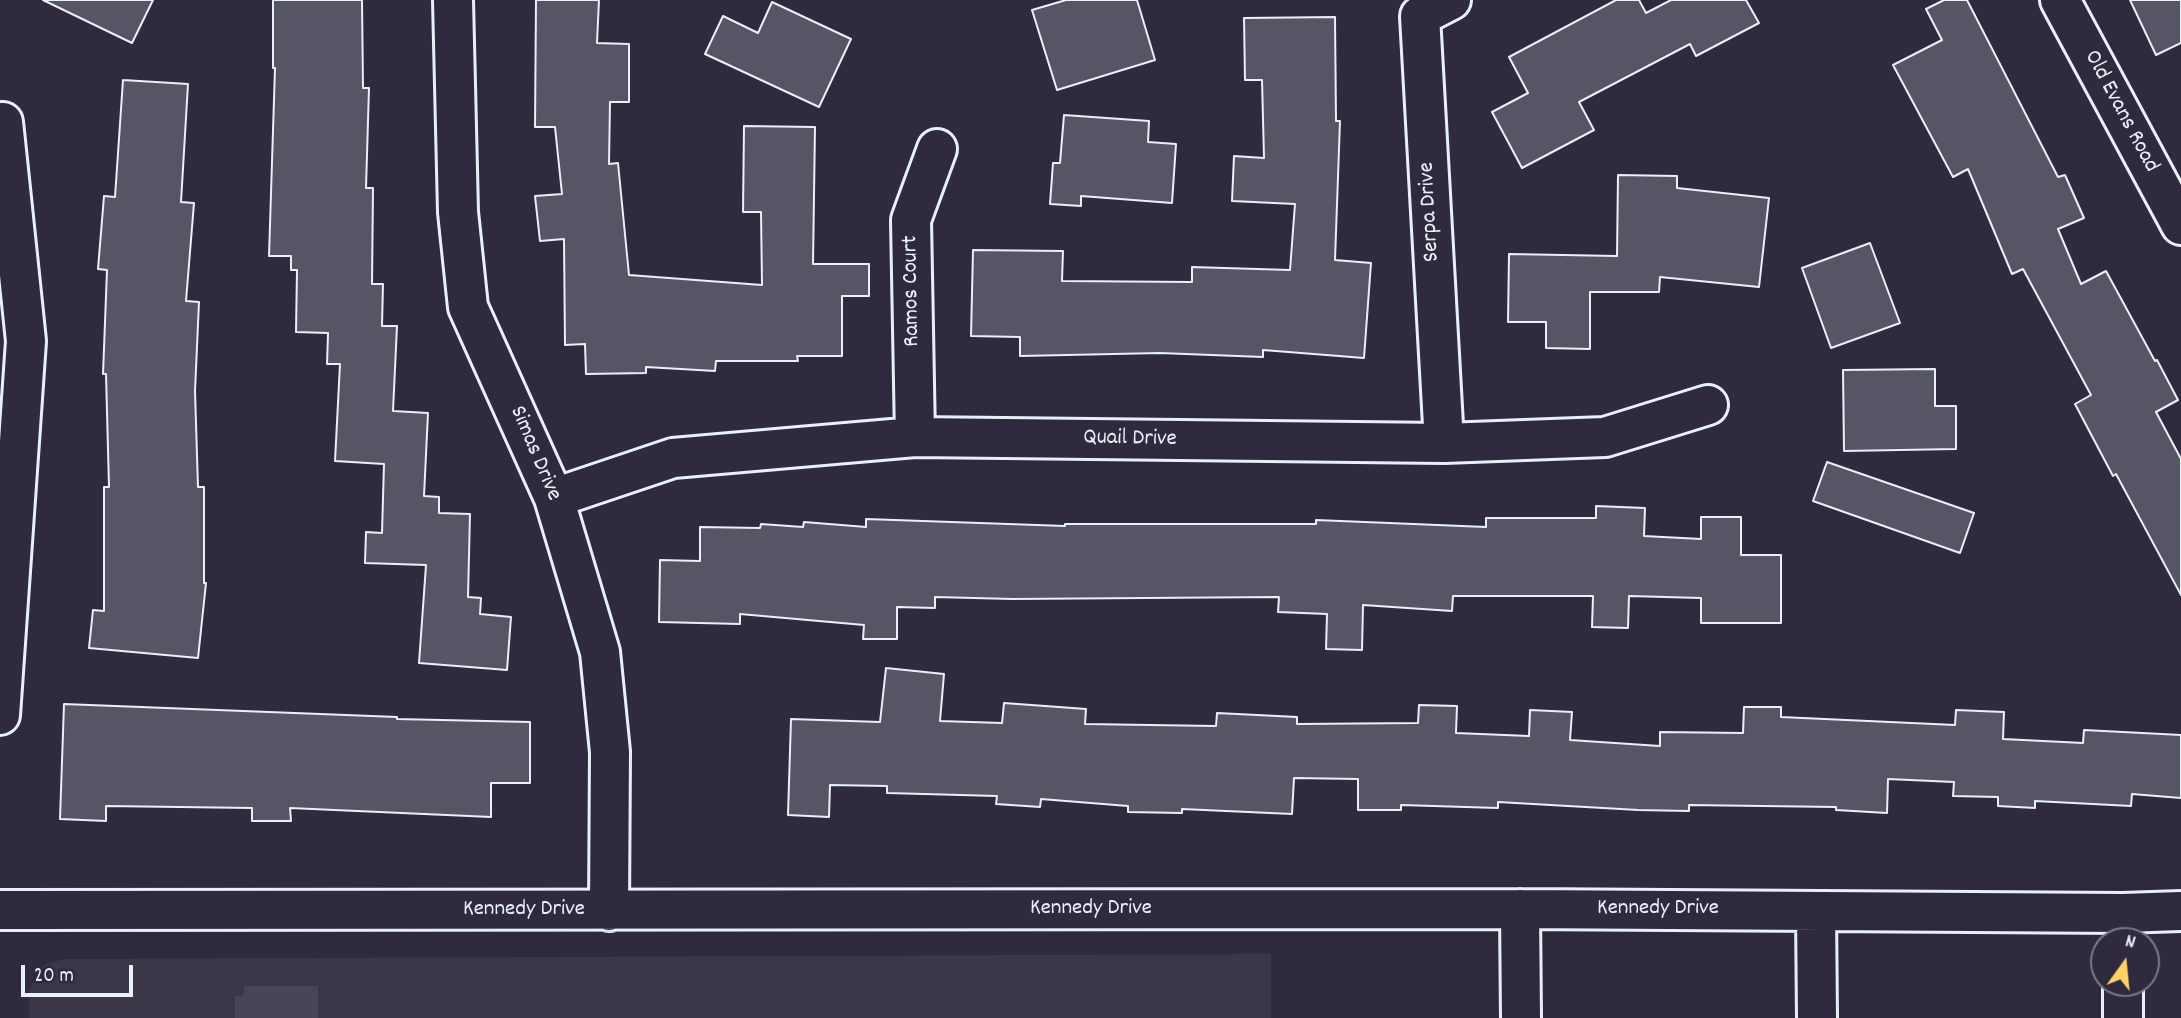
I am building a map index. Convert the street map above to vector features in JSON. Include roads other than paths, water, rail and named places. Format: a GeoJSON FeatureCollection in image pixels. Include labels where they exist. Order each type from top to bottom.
{"type":"FeatureCollection","features":[{"type":"Feature","properties":{"kind":"street","name":"Simas Drive"},"geometry":{"type":"LineString","coordinates":[[453,0],[458,212],[468,307],[554,498],[600,652],[610,752],[608,911]]}},
{"type":"Feature","properties":{"kind":"street","name":"Serpa Drive"},"geometry":{"type":"LineString","coordinates":[[1444,443],[1420,16],[1451,0]]}},
{"type":"Feature","properties":{"kind":"street","name":"Old Evans Road"},"geometry":{"type":"LineString","coordinates":[[2060,0],[2181,225]]}},
{"type":"Feature","properties":{"kind":"street"},"geometry":{"type":"LineString","coordinates":[[0,715],[26,341],[3,122]]}},
{"type":"Feature","properties":{"kind":"street","name":"Ramos Court"},"geometry":{"type":"LineString","coordinates":[[915,437],[911,220],[937,149]]}},
{"type":"Feature","properties":{"kind":"street","name":"Quail Drive"},"geometry":{"type":"LineString","coordinates":[[554,498],[673,458],[915,437],[1444,443],[1605,437],[1708,405]]}},
{"type":"Feature","properties":{"kind":"street"},"geometry":{"type":"LineString","coordinates":[[1520,909],[1521,1018]]}},
{"type":"Feature","properties":{"kind":"street","name":"Kennedy Drive"},"geometry":{"type":"LineString","coordinates":[[0,910],[1816,911],[2123,927],[2181,911]]}},
{"type":"Feature","properties":{"kind":"street"},"geometry":{"type":"LineString","coordinates":[[1816,911],[1817,1018]]}},
{"type":"Feature","properties":{"kind":"street"},"geometry":{"type":"LineString","coordinates":[[2123,997],[2123,1018]]}}]}
